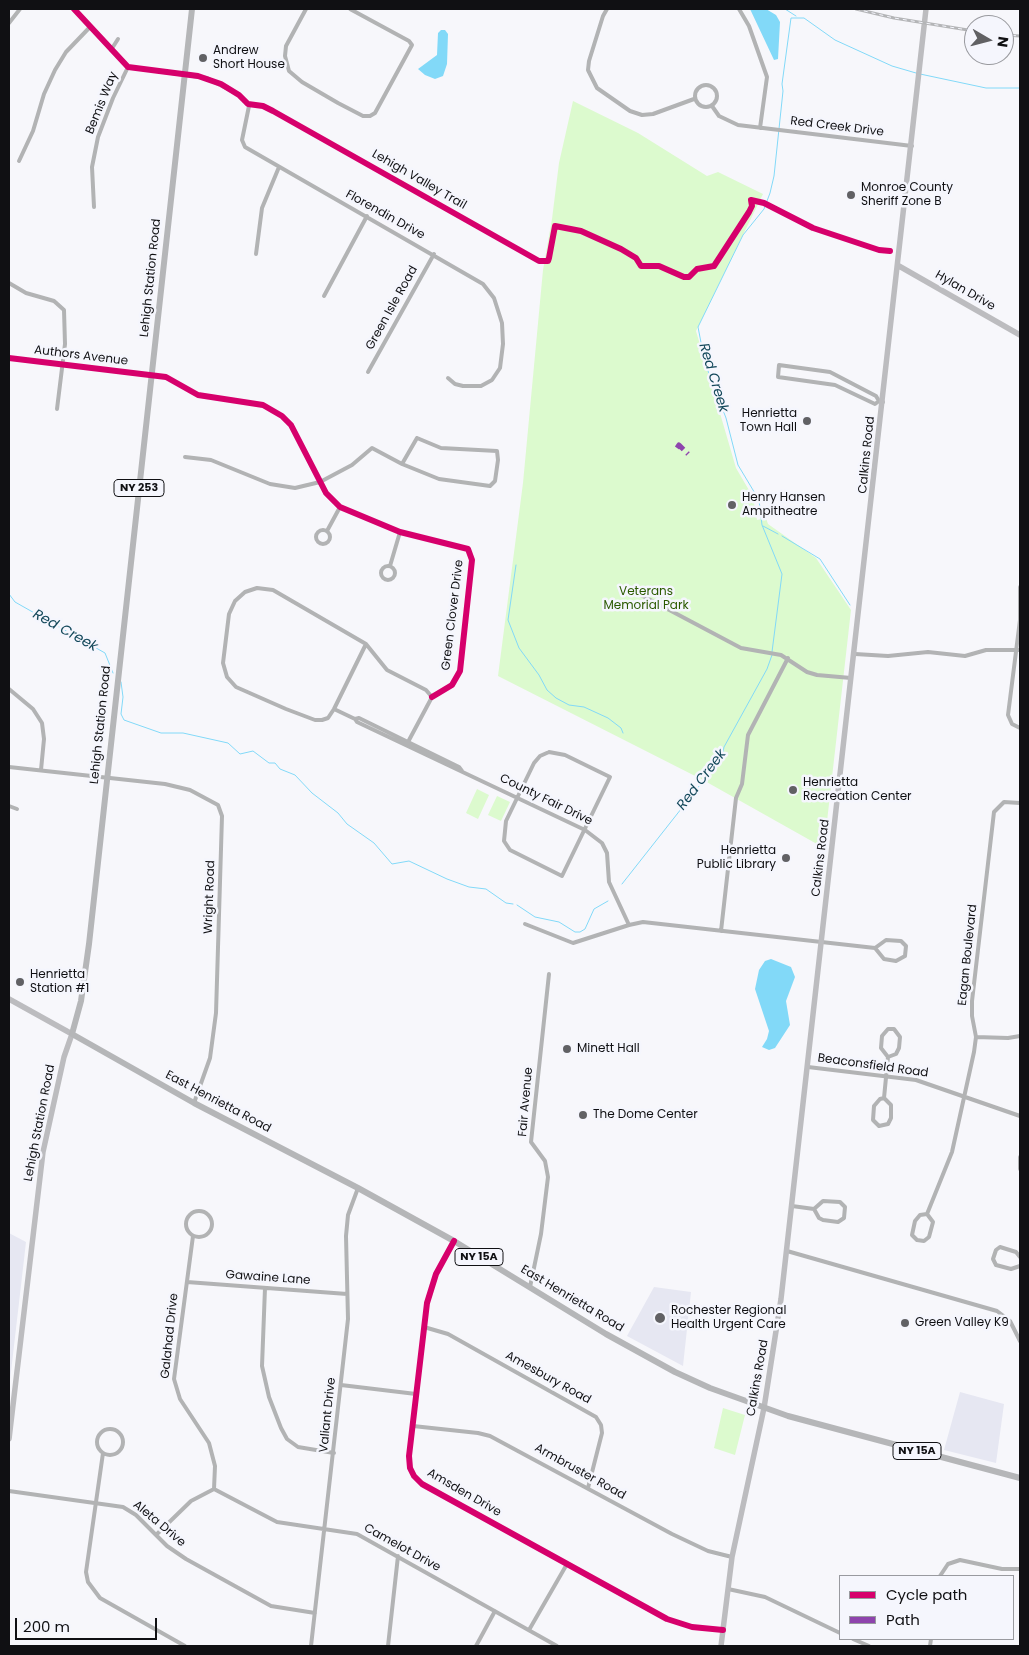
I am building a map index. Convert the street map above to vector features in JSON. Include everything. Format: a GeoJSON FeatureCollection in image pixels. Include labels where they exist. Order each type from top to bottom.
{"type":"FeatureCollection","features":[{"type":"Feature","properties":{"kind":"main road","name":"Lehigh Station Road"},"geometry":{"type":"LineString","coordinates":[[9,1439],[43,1152],[86,968],[192,9]]}},
{"type":"Feature","properties":{"kind":"main road","name":"Calkins Road"},"geometry":{"type":"LineString","coordinates":[[721,1646],[732,1557],[764,1408],[787,1251],[855,654],[881,402],[899,266],[926,9]]}},
{"type":"Feature","properties":{"kind":"main road","name":"Hylan Drive"},"geometry":{"type":"LineString","coordinates":[[899,266],[1020,335]]}},
{"type":"Feature","properties":{"kind":"main road","name":"East Henrietta Road"},"geometry":{"type":"LineString","coordinates":[[9,999],[194,1103],[358,1188],[454,1241],[574,1315],[657,1362],[710,1388],[764,1408],[1020,1478]]}},
{"type":"Feature","properties":{"kind":"street"},"geometry":{"type":"LineString","coordinates":[[9,23],[20,9]]}},
{"type":"Feature","properties":{"kind":"street"},"geometry":{"type":"LineString","coordinates":[[74,9],[128,67],[184,75]]}},
{"type":"Feature","properties":{"kind":"street"},"geometry":{"type":"LineString","coordinates":[[306,9],[286,46],[285,56],[290,71],[302,82],[338,103],[363,116],[370,116],[375,113],[412,45],[409,41],[350,9]]}},
{"type":"Feature","properties":{"kind":"street"},"geometry":{"type":"LineString","coordinates":[[607,9],[602,16],[589,61],[588,70],[597,88],[642,116],[653,114],[694,99]]}},
{"type":"Feature","properties":{"kind":"street"},"geometry":{"type":"LineString","coordinates":[[739,9],[749,26],[767,77],[760,128]]}},
{"type":"Feature","properties":{"kind":"street"},"geometry":{"type":"LineString","coordinates":[[19,161],[33,131],[44,94],[55,70],[66,52],[90,27]]}},
{"type":"Feature","properties":{"kind":"street"},"geometry":{"type":"LineString","coordinates":[[111,50],[118,39]]}},
{"type":"Feature","properties":{"kind":"street","name":"Bemis Way"},"geometry":{"type":"LineString","coordinates":[[94,207],[92,167],[98,137],[113,98],[128,67]]}},
{"type":"Feature","properties":{"kind":"street","name":"Florendin Drive"},"geometry":{"type":"LineString","coordinates":[[184,75],[206,78],[245,99],[249,106],[243,134],[244,144],[249,150],[434,254],[483,284],[494,298],[502,323],[502,361],[492,380],[481,386],[470,387],[455,384],[448,378]]}},
{"type":"Feature","properties":{"kind":"street"},"geometry":{"type":"LineString","coordinates":[[708,85],[716,92],[717,100],[712,106],[702,107],[694,99],[697,88],[708,85]]}},
{"type":"Feature","properties":{"kind":"street","name":"Red Creek Drive"},"geometry":{"type":"LineString","coordinates":[[712,106],[719,116],[731,122],[760,128],[912,146]]}},
{"type":"Feature","properties":{"kind":"street"},"geometry":{"type":"LineString","coordinates":[[256,254],[262,208],[279,167]]}},
{"type":"Feature","properties":{"kind":"street"},"geometry":{"type":"LineString","coordinates":[[324,296],[367,216]]}},
{"type":"Feature","properties":{"kind":"street","name":"Green Isle Road"},"geometry":{"type":"LineString","coordinates":[[368,372],[434,254]]}},
{"type":"Feature","properties":{"kind":"street"},"geometry":{"type":"LineString","coordinates":[[9,283],[26,293],[54,301],[62,306],[66,323],[57,409]]}},
{"type":"Feature","properties":{"kind":"street","name":"Authors Avenue"},"geometry":{"type":"LineString","coordinates":[[9,358],[151,376]]}},
{"type":"Feature","properties":{"kind":"street"},"geometry":{"type":"LineString","coordinates":[[779,365],[830,372],[876,396],[881,402],[875,404],[833,384],[778,377],[779,365]]}},
{"type":"Feature","properties":{"kind":"street","name":"Green Clover Drive"},"geometry":{"type":"LineString","coordinates":[[151,376],[171,378],[198,395],[256,403],[276,412],[295,432],[326,493],[340,507],[400,532],[462,546],[472,553],[460,671],[452,685],[432,697]]}},
{"type":"Feature","properties":{"kind":"street"},"geometry":{"type":"LineString","coordinates":[[185,457],[219,463],[286,488],[303,488],[320,482],[352,465],[372,448],[402,464],[439,479],[490,486],[495,481],[498,460],[497,451],[441,448],[418,438],[402,464]]}},
{"type":"Feature","properties":{"kind":"street"},"geometry":{"type":"LineString","coordinates":[[326,531],[340,507]]}},
{"type":"Feature","properties":{"kind":"street"},"geometry":{"type":"LineString","coordinates":[[390,566],[400,532]]}},
{"type":"Feature","properties":{"kind":"street"},"geometry":{"type":"LineString","coordinates":[[1020,587],[1018,650],[1008,715],[1012,724],[1020,728]]}},
{"type":"Feature","properties":{"kind":"street"},"geometry":{"type":"LineString","coordinates":[[366,644],[328,718],[315,720],[236,687],[228,677],[223,663],[229,614],[235,601],[245,592],[257,588],[272,590],[366,644],[387,670],[426,690],[432,697],[408,742]]}},
{"type":"Feature","properties":{"kind":"street"},"geometry":{"type":"LineString","coordinates":[[641,595],[736,646],[781,655],[807,672],[852,678]]}},
{"type":"Feature","properties":{"kind":"street"},"geometry":{"type":"LineString","coordinates":[[855,654],[888,656],[928,652],[965,656],[986,650],[1018,650]]}},
{"type":"Feature","properties":{"kind":"street"},"geometry":{"type":"LineString","coordinates":[[721,931],[736,798],[742,784],[748,735],[788,658]]}},
{"type":"Feature","properties":{"kind":"street"},"geometry":{"type":"LineString","coordinates":[[9,689],[33,709],[42,723],[44,739],[41,770]]}},
{"type":"Feature","properties":{"kind":"street","name":"County Fair Drive"},"geometry":{"type":"LineString","coordinates":[[334,709],[355,719],[357,722],[585,830],[602,843],[606,854],[609,882],[629,925]]}},
{"type":"Feature","properties":{"kind":"street","name":"County Fair Drive"},"geometry":{"type":"LineString","coordinates":[[355,719],[359,718],[459,766],[462,771]]}},
{"type":"Feature","properties":{"kind":"street"},"geometry":{"type":"LineString","coordinates":[[549,752],[562,754],[610,777],[562,876],[510,850],[505,845],[504,829],[517,797],[535,760],[549,752]]}},
{"type":"Feature","properties":{"kind":"street","name":"Wright Road"},"geometry":{"type":"LineString","coordinates":[[9,767],[179,787],[214,801],[221,810],[216,1013],[210,1058],[194,1103]]}},
{"type":"Feature","properties":{"kind":"street","name":"Eagan Boulevard"},"geometry":{"type":"LineString","coordinates":[[927,1214],[952,1152],[976,1037],[972,1016],[972,1001],[993,818],[996,808],[1004,802],[1020,803]]}},
{"type":"Feature","properties":{"kind":"street"},"geometry":{"type":"LineString","coordinates":[[9,806],[17,809]]}},
{"type":"Feature","properties":{"kind":"street"},"geometry":{"type":"LineString","coordinates":[[525,924],[574,943],[643,922],[875,948],[884,959],[896,961],[905,956],[906,946],[901,941],[886,940],[875,948]]}},
{"type":"Feature","properties":{"kind":"street","name":"Fair Avenue"},"geometry":{"type":"LineString","coordinates":[[530,1287],[541,1234],[548,1176],[545,1161],[531,1142],[550,974]]}},
{"type":"Feature","properties":{"kind":"street"},"geometry":{"type":"LineString","coordinates":[[884,1098],[888,1057],[880,1048],[885,1030],[894,1029],[900,1037],[899,1048],[896,1054],[888,1057]]}},
{"type":"Feature","properties":{"kind":"street"},"geometry":{"type":"LineString","coordinates":[[976,1037],[1008,1038],[1020,1036]]}},
{"type":"Feature","properties":{"kind":"street","name":"Beaconsfield Road"},"geometry":{"type":"LineString","coordinates":[[808,1068],[886,1076],[931,1084],[1020,1116]]}},
{"type":"Feature","properties":{"kind":"street"},"geometry":{"type":"LineString","coordinates":[[884,1098],[891,1105],[891,1118],[888,1124],[880,1126],[873,1120],[874,1106],[880,1099],[884,1098]]}},
{"type":"Feature","properties":{"kind":"street"},"geometry":{"type":"LineString","coordinates":[[1020,1157],[1018,1164],[1020,1169]]}},
{"type":"Feature","properties":{"kind":"street","name":"Valiant Drive"},"geometry":{"type":"LineString","coordinates":[[312,1646],[348,1319],[346,1231],[348,1214],[358,1188]]}},
{"type":"Feature","properties":{"kind":"street"},"geometry":{"type":"LineString","coordinates":[[792,1206],[814,1209],[823,1201],[840,1202],[845,1208],[844,1218],[838,1222],[823,1220],[819,1218],[814,1209]]}},
{"type":"Feature","properties":{"kind":"street","name":"Galahad Drive"},"geometry":{"type":"LineString","coordinates":[[197,1211],[205,1213],[211,1219],[211,1228],[206,1235],[194,1236],[188,1230],[188,1218],[197,1211]]}},
{"type":"Feature","properties":{"kind":"street","name":"Eagan Boulevard"},"geometry":{"type":"LineString","coordinates":[[927,1214],[933,1222],[931,1232],[927,1239],[917,1240],[911,1232],[915,1221],[920,1215],[927,1214]]}},
{"type":"Feature","properties":{"kind":"street","name":"Galahad Drive"},"geometry":{"type":"LineString","coordinates":[[194,1236],[186,1282],[174,1379],[180,1399],[209,1443],[215,1466],[214,1489]]}},
{"type":"Feature","properties":{"kind":"street","name":"Amsden Drive"},"geometry":{"type":"LineString","coordinates":[[454,1241],[432,1283],[416,1394],[410,1468],[420,1482],[675,1622],[723,1630]]}},
{"type":"Feature","properties":{"kind":"street"},"geometry":{"type":"LineString","coordinates":[[1020,1257],[1016,1252],[1000,1247],[996,1250],[993,1259],[996,1264],[1011,1269],[1020,1266]]}},
{"type":"Feature","properties":{"kind":"street"},"geometry":{"type":"LineString","coordinates":[[787,1251],[997,1311],[1010,1322],[1020,1340]]}},
{"type":"Feature","properties":{"kind":"street","name":"Gawaine Lane"},"geometry":{"type":"LineString","coordinates":[[186,1282],[347,1294]]}},
{"type":"Feature","properties":{"kind":"street"},"geometry":{"type":"LineString","coordinates":[[265,1288],[262,1366],[278,1422],[287,1439],[298,1447],[334,1453]]}},
{"type":"Feature","properties":{"kind":"street","name":"Amesbury Road"},"geometry":{"type":"LineString","coordinates":[[424,1328],[448,1334],[596,1417],[600,1421],[602,1433],[588,1488]]}},
{"type":"Feature","properties":{"kind":"street"},"geometry":{"type":"LineString","coordinates":[[341,1385],[416,1394]]}},
{"type":"Feature","properties":{"kind":"street","name":"Armbruster Road"},"geometry":{"type":"LineString","coordinates":[[413,1426],[490,1436],[700,1548],[732,1557]]}},
{"type":"Feature","properties":{"kind":"street"},"geometry":{"type":"LineString","coordinates":[[103,1453],[111,1455],[121,1448],[121,1436],[115,1430],[103,1431],[98,1438],[98,1446],[103,1453],[94,1501],[86,1572],[90,1586],[100,1598],[185,1646]]}},
{"type":"Feature","properties":{"kind":"street"},"geometry":{"type":"LineString","coordinates":[[156,1534],[191,1501],[214,1489]]}},
{"type":"Feature","properties":{"kind":"street","name":"Camelot Drive"},"geometry":{"type":"LineString","coordinates":[[214,1489],[277,1522],[357,1534],[557,1646]]}},
{"type":"Feature","properties":{"kind":"street","name":"Aleta Drive"},"geometry":{"type":"LineString","coordinates":[[9,1491],[94,1501],[129,1510],[186,1559],[271,1606],[315,1614]]}},
{"type":"Feature","properties":{"kind":"street"},"geometry":{"type":"LineString","coordinates":[[388,1646],[398,1556]]}},
{"type":"Feature","properties":{"kind":"street"},"geometry":{"type":"LineString","coordinates":[[941,1575],[948,1564],[960,1560],[1002,1569],[1020,1570]]}},
{"type":"Feature","properties":{"kind":"street"},"geometry":{"type":"LineString","coordinates":[[529,1630],[567,1564]]}},
{"type":"Feature","properties":{"kind":"street"},"geometry":{"type":"LineString","coordinates":[[728,1589],[765,1597],[839,1633]]}},
{"type":"Feature","properties":{"kind":"street"},"geometry":{"type":"LineString","coordinates":[[476,1646],[495,1611]]}},
{"type":"Feature","properties":{"kind":"street"},"geometry":{"type":"LineString","coordinates":[[855,1640],[869,1646]]}},
{"type":"Feature","properties":{"kind":"shaded area"},"geometry":{"type":"Polygon","coordinates":[[[9,1233],[26,1242],[9,1389],[9,1233]]]}},
{"type":"Feature","properties":{"kind":"shaded area"},"geometry":{"type":"Polygon","coordinates":[[[654,1287],[691,1292],[683,1366],[627,1336],[654,1287]]]}},
{"type":"Feature","properties":{"kind":"shaded area"},"geometry":{"type":"Polygon","coordinates":[[[960,1392],[1004,1404],[996,1463],[944,1450],[960,1392]]]}},
{"type":"Feature","properties":{"kind":"green space","name":"Veterans Memorial Park"},"geometry":{"type":"Polygon","coordinates":[[[573,101],[638,133],[707,176],[718,172],[763,194],[696,331],[736,468],[753,497],[757,520],[766,518],[768,524],[816,558],[851,610],[824,848],[703,780],[498,676],[523,483],[543,270],[559,163],[573,101]]]}},
{"type":"Feature","properties":{"kind":"green space"},"geometry":{"type":"Polygon","coordinates":[[[477,789],[489,795],[478,819],[466,813],[477,789]]]}},
{"type":"Feature","properties":{"kind":"green space"},"geometry":{"type":"Polygon","coordinates":[[[497,796],[510,802],[501,821],[488,815],[497,796]]]}},
{"type":"Feature","properties":{"kind":"green space"},"geometry":{"type":"Polygon","coordinates":[[[723,1408],[745,1415],[735,1455],[714,1448],[723,1408]]]}},
{"type":"Feature","properties":{"kind":"water"},"geometry":{"type":"Polygon","coordinates":[[[750,9],[766,9],[776,15],[780,22],[778,59],[774,60],[750,9]]]}},
{"type":"Feature","properties":{"kind":"water"},"geometry":{"type":"Polygon","coordinates":[[[441,30],[445,30],[448,34],[447,64],[443,76],[435,79],[425,75],[418,69],[437,55],[438,33],[441,30]]]}},
{"type":"Feature","properties":{"kind":"water"},"geometry":{"type":"Polygon","coordinates":[[[771,959],[791,967],[795,977],[786,1001],[790,1025],[775,1048],[769,1050],[762,1047],[769,1031],[755,989],[759,970],[765,961],[771,959]]]}},
{"type":"Feature","properties":{"kind":"waterway"},"geometry":{"type":"LineString","coordinates":[[785,9],[796,16]]}},
{"type":"Feature","properties":{"kind":"waterway","name":"Red Creek"},"geometry":{"type":"LineString","coordinates":[[772,652],[782,574],[762,525],[759,500],[738,465],[726,418],[705,363],[698,327],[743,235],[764,209],[770,193],[774,176],[783,91],[782,84],[791,18],[804,18],[835,40],[892,66],[916,73]]}},
{"type":"Feature","properties":{"kind":"waterway","name":"Red Creek"},"geometry":{"type":"LineString","coordinates":[[920,74],[986,88],[1020,88]]}},
{"type":"Feature","properties":{"kind":"waterway"},"geometry":{"type":"LineString","coordinates":[[763,526],[778,534]]}},
{"type":"Feature","properties":{"kind":"waterway"},"geometry":{"type":"LineString","coordinates":[[782,536],[820,559],[850,605]]}},
{"type":"Feature","properties":{"kind":"waterway"},"geometry":{"type":"LineString","coordinates":[[516,565],[508,620],[519,648],[539,675],[547,690],[556,698],[569,705],[584,707],[608,718],[621,728],[623,733]]}},
{"type":"Feature","properties":{"kind":"waterway","name":"Red Creek"},"geometry":{"type":"LineString","coordinates":[[9,594],[15,602],[105,653],[113,673]]}},
{"type":"Feature","properties":{"kind":"waterway","name":"Red Creek"},"geometry":{"type":"LineString","coordinates":[[622,884],[722,757],[724,747],[767,669],[772,655]]}},
{"type":"Feature","properties":{"kind":"waterway","name":"Red Creek"},"geometry":{"type":"LineString","coordinates":[[121,682],[123,697],[121,714],[124,720],[161,733],[183,733],[228,743],[240,754],[253,751],[269,763],[275,763],[280,769],[295,775],[312,793],[338,813],[347,824],[374,843],[392,864],[409,861],[447,879],[469,887],[486,889],[506,903],[513,904]]}},
{"type":"Feature","properties":{"kind":"waterway","name":"Red Creek"},"geometry":{"type":"LineString","coordinates":[[517,905],[535,917],[559,922],[575,932],[580,932],[585,929],[594,909],[608,901]]}},
{"type":"Feature","properties":{"kind":"railway"},"geometry":{"type":"LineString","coordinates":[[856,9],[894,18],[964,29]]}},
{"type":"Feature","properties":{"kind":"railway"},"geometry":{"type":"LineString","coordinates":[[1014,36],[1020,36]]}},
{"type":"Feature","properties":{"kind":"marked path"},"geometry":{"type":"LineString","coordinates":[[677,448],[679,445],[688,454]]}},
{"type":"Feature","properties":{"kind":"cycle path","name":"Lehigh Valley Trail"},"geometry":{"type":"LineString","coordinates":[[74,9],[128,67],[198,76],[221,84],[239,95],[248,104],[263,106],[273,111],[539,261],[548,261],[555,226],[581,231],[621,249],[636,258],[641,266],[659,266],[684,277],[689,277],[697,269],[714,266],[749,212],[752,206],[751,200],[764,203],[813,228],[879,250],[890,251]]}},
{"type":"Feature","properties":{"kind":"cycle path"},"geometry":{"type":"LineString","coordinates":[[9,358],[166,377],[198,395],[263,405],[282,416],[291,425],[326,493],[340,507],[400,532],[468,549],[472,560],[460,671],[452,685],[432,697]]}},
{"type":"Feature","properties":{"kind":"cycle path"},"geometry":{"type":"LineString","coordinates":[[454,1241],[436,1274],[427,1303],[409,1456],[410,1468],[414,1476],[422,1484],[667,1619],[692,1627],[723,1630]]}},
{"type":"Feature","properties":{"kind":"place","name":"Andrew Short House"},"geometry":{"type":"Point","coordinates":[203,58]}},
{"type":"Feature","properties":{"kind":"place","name":"Monroe County Sheriff Zone B"},"geometry":{"type":"Point","coordinates":[851,195]}},
{"type":"Feature","properties":{"kind":"place","name":"Henrietta Town Hall"},"geometry":{"type":"Point","coordinates":[807,421]}},
{"type":"Feature","properties":{"kind":"place","name":"Henry Hansen Ampitheatre"},"geometry":{"type":"Point","coordinates":[732,505]}},
{"type":"Feature","properties":{"kind":"place","name":"Henrietta Recreation Center"},"geometry":{"type":"Point","coordinates":[793,790]}},
{"type":"Feature","properties":{"kind":"place","name":"Henrietta Public Library"},"geometry":{"type":"Point","coordinates":[786,858]}},
{"type":"Feature","properties":{"kind":"place","name":"Henrietta Station #1"},"geometry":{"type":"Point","coordinates":[20,982]}},
{"type":"Feature","properties":{"kind":"place","name":"Minett Hall"},"geometry":{"type":"Point","coordinates":[567,1049]}},
{"type":"Feature","properties":{"kind":"place","name":"The Dome Center"},"geometry":{"type":"Point","coordinates":[583,1115]}},
{"type":"Feature","properties":{"kind":"place","name":"Rochester Regional Health Urgent Care"},"geometry":{"type":"Point","coordinates":[660,1318]}},
{"type":"Feature","properties":{"kind":"place","name":"Green Valley K9"},"geometry":{"type":"Point","coordinates":[905,1323]}}]}
